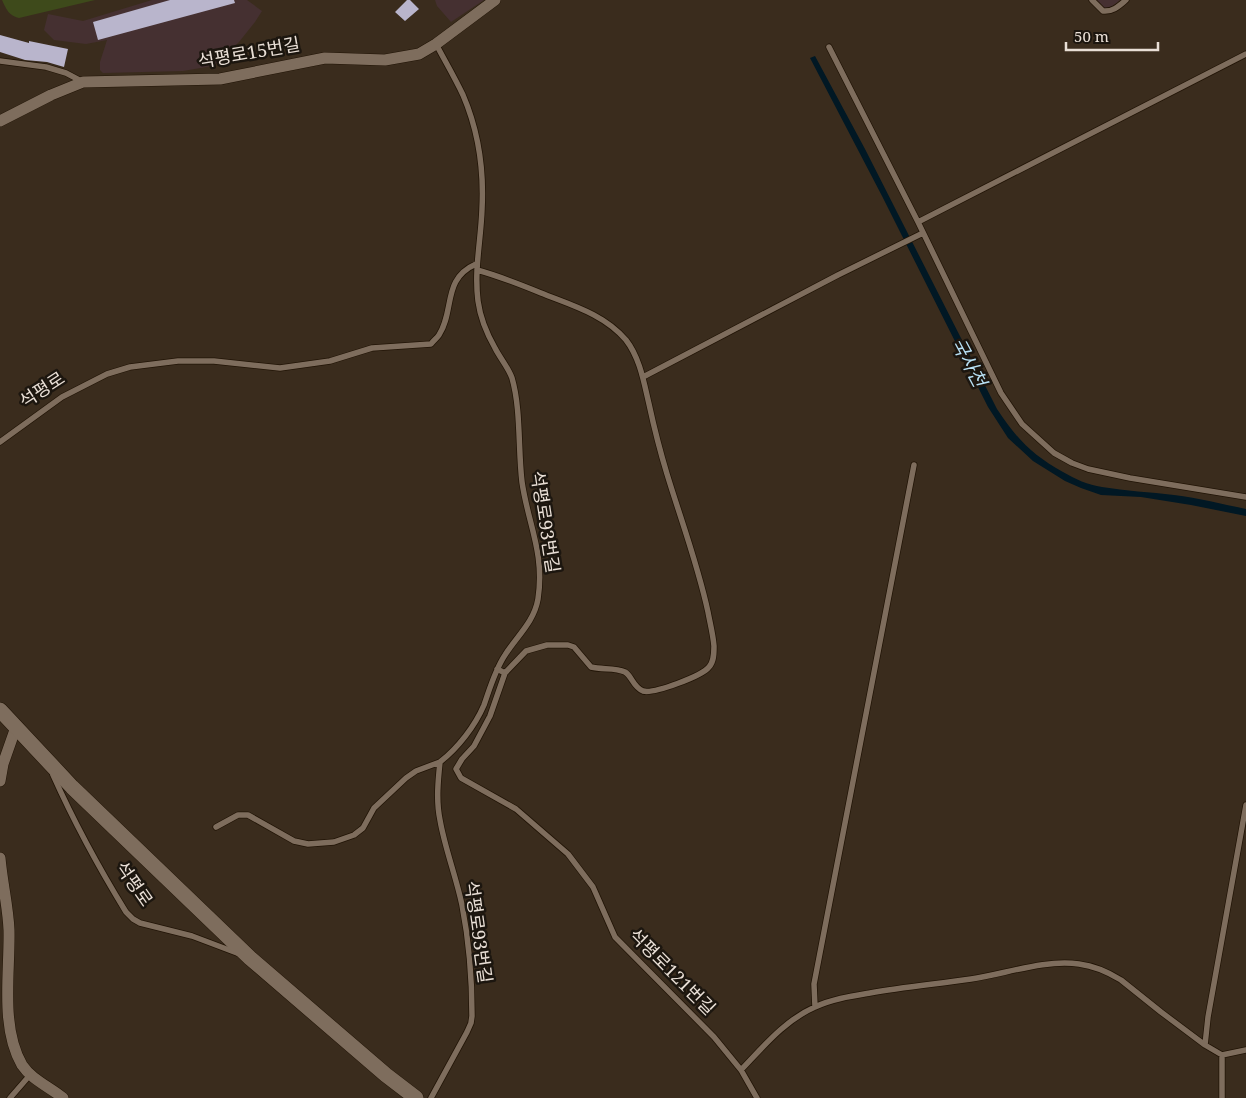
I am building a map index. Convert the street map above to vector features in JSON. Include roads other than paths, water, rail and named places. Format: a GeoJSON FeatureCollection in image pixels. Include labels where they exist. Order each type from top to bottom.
{"type":"FeatureCollection","features":[{"type":"Feature","properties":{"kind":"street","name":"석평로15번길"},"geometry":{"type":"LineString","coordinates":[[0,122],[51,95],[83,82],[220,79],[324,58],[400,59],[420,54],[495,0]]}},
{"type":"Feature","properties":{"kind":"street","name":"석평로"},"geometry":{"type":"LineString","coordinates":[[0,710],[72,787],[250,958],[379,1069],[416,1098]]}},
{"type":"Feature","properties":{"kind":"street"},"geometry":{"type":"LineString","coordinates":[[0,781],[3,764],[16,727]]}},
{"type":"Feature","properties":{"kind":"street"},"geometry":{"type":"LineString","coordinates":[[0,858],[9,929],[4,951],[8,1024],[16,1053],[30,1075],[63,1098]]}},
{"type":"Feature","properties":{"kind":"lane"},"geometry":{"type":"LineString","coordinates":[[1092,0],[1103,11],[1109,12],[1126,0]]}},
{"type":"Feature","properties":{"kind":"lane","name":"석평로93번길"},"geometry":{"type":"LineString","coordinates":[[216,827],[238,816],[248,815],[294,841],[308,844],[334,842],[354,835],[363,828],[374,808],[406,778],[416,771],[440,762],[451,754],[483,707],[504,655],[531,619],[537,602],[540,567],[536,539],[522,484],[516,394],[511,376],[494,348],[485,327],[478,303],[476,267],[482,209],[480,163],[476,136],[464,96],[436,44]]}},
{"type":"Feature","properties":{"kind":"lane"},"geometry":{"type":"LineString","coordinates":[[829,47],[918,222],[921,234],[1000,393],[1022,424],[1054,453],[1072,463],[1106,473],[1246,496]]}},
{"type":"Feature","properties":{"kind":"lane"},"geometry":{"type":"LineString","coordinates":[[918,222],[1246,54]]}},
{"type":"Feature","properties":{"kind":"lane"},"geometry":{"type":"LineString","coordinates":[[0,62],[46,67],[66,73],[83,82]]}},
{"type":"Feature","properties":{"kind":"lane"},"geometry":{"type":"LineString","coordinates":[[643,377],[795,297],[921,234]]}},
{"type":"Feature","properties":{"kind":"lane"},"geometry":{"type":"LineString","coordinates":[[451,754],[462,759],[474,746],[490,716],[505,673],[526,651],[535,647],[557,644],[574,647],[591,667],[623,671],[628,674],[637,688],[644,691],[663,688],[704,672],[711,666],[714,646],[698,570],[658,443],[643,377],[634,354],[626,341],[603,320],[589,311],[476,267]]}},
{"type":"Feature","properties":{"kind":"lane","name":"석평로"},"geometry":{"type":"LineString","coordinates":[[0,442],[62,397],[107,374],[130,367],[178,361],[214,361],[280,368],[330,361],[372,348],[430,344],[439,335],[445,320],[453,286],[459,276],[468,268],[476,267]]}},
{"type":"Feature","properties":{"kind":"lane"},"geometry":{"type":"LineString","coordinates":[[814,1007],[814,984],[914,465]]}},
{"type":"Feature","properties":{"kind":"lane"},"geometry":{"type":"LineString","coordinates":[[497,669],[505,673]]}},
{"type":"Feature","properties":{"kind":"lane","name":"석평로121번길"},"geometry":{"type":"LineString","coordinates":[[462,759],[456,769],[461,778],[516,810],[568,854],[593,886],[615,937],[714,1037],[740,1070],[757,1098]]}},
{"type":"Feature","properties":{"kind":"lane","name":"석평로"},"geometry":{"type":"LineString","coordinates":[[48,761],[65,802],[94,858],[126,912],[133,919],[140,924],[192,936],[250,958]]}},
{"type":"Feature","properties":{"kind":"lane","name":"석평로93번길"},"geometry":{"type":"LineString","coordinates":[[431,1098],[467,1032],[472,1016],[470,965],[466,929],[457,883],[439,818],[438,788],[440,762]]}},
{"type":"Feature","properties":{"kind":"lane"},"geometry":{"type":"LineString","coordinates":[[1205,1045],[1208,1017],[1246,805]]}},
{"type":"Feature","properties":{"kind":"lane"},"geometry":{"type":"LineString","coordinates":[[740,1070],[782,1028],[814,1007],[853,996],[891,989],[972,979],[1048,964],[1078,963],[1096,967],[1121,980],[1222,1056],[1246,1050]]}},
{"type":"Feature","properties":{"kind":"lane"},"geometry":{"type":"LineString","coordinates":[[1222,1056],[1222,1098]]}},
{"type":"Feature","properties":{"kind":"lane"},"geometry":{"type":"LineString","coordinates":[[10,1098],[30,1075]]}},
{"type":"Feature","properties":{"kind":"water","name":"국사천"},"geometry":{"type":"Polygon","coordinates":[[[815,56],[865,149],[997,409],[1025,445],[1052,466],[1087,483],[1097,486],[1210,501],[1246,509],[1246,516],[1141,497],[1101,495],[1065,481],[1033,461],[1008,438],[988,407],[810,58],[815,56]]]}}]}
